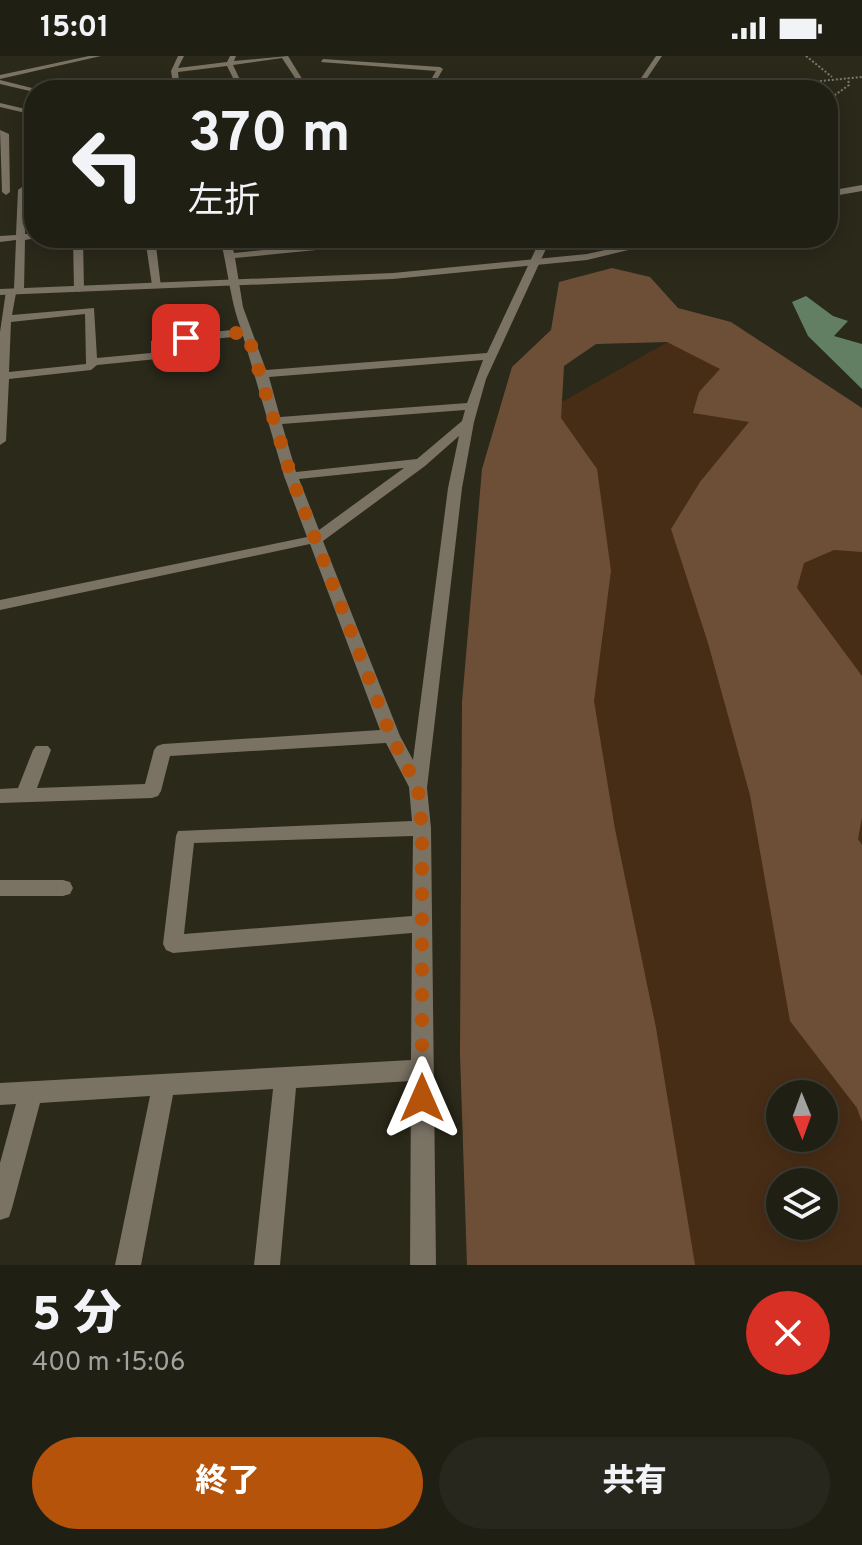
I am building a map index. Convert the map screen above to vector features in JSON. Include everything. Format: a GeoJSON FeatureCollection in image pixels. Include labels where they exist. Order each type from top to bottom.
{"type":"FeatureCollection","features":[{"type":"Feature","properties":{"kind":"street"},"geometry":{"type":"LineString","coordinates":[[0,80],[98,56]]}},
{"type":"Feature","properties":{"kind":"street"},"geometry":{"type":"LineString","coordinates":[[175,80],[174,71],[181,56]]}},
{"type":"Feature","properties":{"kind":"street"},"geometry":{"type":"LineString","coordinates":[[174,71],[231,60],[284,56],[300,80]]}},
{"type":"Feature","properties":{"kind":"street"},"geometry":{"type":"LineString","coordinates":[[643,80],[659,56]]}},
{"type":"Feature","properties":{"kind":"street"},"geometry":{"type":"LineString","coordinates":[[310,80],[324,58],[440,69],[434,80]]}},
{"type":"Feature","properties":{"kind":"street"},"geometry":{"type":"LineString","coordinates":[[231,60],[238,80]]}},
{"type":"Feature","properties":{"kind":"street"},"geometry":{"type":"LineString","coordinates":[[0,80],[24,87]]}},
{"type":"Feature","properties":{"kind":"street"},"geometry":{"type":"LineString","coordinates":[[0,105],[24,111]]}},
{"type":"Feature","properties":{"kind":"street"},"geometry":{"type":"LineString","coordinates":[[0,132],[5,134],[3,192],[22,190],[22,237],[6,319],[0,441]]}},
{"type":"Feature","properties":{"kind":"street"},"geometry":{"type":"LineString","coordinates":[[838,192],[862,188]]}},
{"type":"Feature","properties":{"kind":"street"},"geometry":{"type":"LineString","coordinates":[[0,239],[22,237]]}},
{"type":"Feature","properties":{"kind":"street"},"geometry":{"type":"LineString","coordinates":[[78,248],[79,289]]}},
{"type":"Feature","properties":{"kind":"street"},"geometry":{"type":"LineString","coordinates":[[151,248],[157,285]]}},
{"type":"Feature","properties":{"kind":"street"},"geometry":{"type":"LineString","coordinates":[[228,248],[238,307],[262,374],[291,476],[391,736],[418,788]]}},
{"type":"Feature","properties":{"kind":"street"},"geometry":{"type":"LineString","coordinates":[[230,256],[309,248]]}},
{"type":"Feature","properties":{"kind":"street"},"geometry":{"type":"LineString","coordinates":[[423,1265],[422,828],[418,788],[455,488],[470,414],[491,356],[541,248]]}},
{"type":"Feature","properties":{"kind":"street"},"geometry":{"type":"LineString","coordinates":[[10,291],[343,280],[534,263],[611,254],[634,248]]}},
{"type":"Feature","properties":{"kind":"street"},"geometry":{"type":"LineString","coordinates":[[3,376],[91,367],[92,362],[90,310],[6,319]]}},
{"type":"Feature","properties":{"kind":"street"},"geometry":{"type":"LineString","coordinates":[[92,362],[157,356],[156,341],[247,332]]}},
{"type":"Feature","properties":{"kind":"street"},"geometry":{"type":"LineString","coordinates":[[262,374],[491,356]]}},
{"type":"Feature","properties":{"kind":"street"},"geometry":{"type":"LineString","coordinates":[[276,421],[470,414]]}},
{"type":"Feature","properties":{"kind":"street"},"geometry":{"type":"LineString","coordinates":[[0,605],[316,539],[420,463],[470,414]]}},
{"type":"Feature","properties":{"kind":"street"},"geometry":{"type":"LineString","coordinates":[[291,476],[420,463]]}},
{"type":"Feature","properties":{"kind":"street"},"geometry":{"type":"LineString","coordinates":[[0,796],[152,791],[163,750],[391,736]]}},
{"type":"Feature","properties":{"kind":"street"},"geometry":{"type":"LineString","coordinates":[[25,795],[42,750]]}},
{"type":"Feature","properties":{"kind":"street"},"geometry":{"type":"LineString","coordinates":[[422,828],[185,836],[173,944],[422,924]]}},
{"type":"Feature","properties":{"kind":"street"},"geometry":{"type":"LineString","coordinates":[[0,888],[63,888]]}},
{"type":"Feature","properties":{"kind":"street"},"geometry":{"type":"LineString","coordinates":[[0,1094],[422,1070]]}},
{"type":"Feature","properties":{"kind":"street"},"geometry":{"type":"LineString","coordinates":[[267,1265],[286,1078]]}},
{"type":"Feature","properties":{"kind":"street"},"geometry":{"type":"LineString","coordinates":[[128,1265],[164,1085]]}},
{"type":"Feature","properties":{"kind":"street"},"geometry":{"type":"LineString","coordinates":[[0,1208],[31,1092]]}},
{"type":"Feature","properties":{"kind":"path"},"geometry":{"type":"LineString","coordinates":[[806,56],[834,79]]}},
{"type":"Feature","properties":{"kind":"path"},"geometry":{"type":"LineString","coordinates":[[826,80],[862,77]]}},
{"type":"Feature","properties":{"kind":"path"},"geometry":{"type":"LineString","coordinates":[[838,95],[849,85],[848,78]]}},
{"type":"Feature","properties":{"kind":"shaded area"},"geometry":{"type":"Polygon","coordinates":[[[612,268],[650,277],[678,308],[731,322],[862,408],[862,552],[834,550],[804,563],[797,588],[862,676],[862,817],[858,839],[862,845],[862,1122],[857,1108],[838,1080],[790,1021],[750,795],[708,643],[671,529],[700,482],[749,422],[693,413],[699,392],[720,369],[667,342],[596,344],[564,366],[561,418],[597,469],[611,571],[594,701],[615,829],[656,1028],[695,1265],[467,1265],[460,1054],[462,702],[482,469],[512,367],[551,330],[559,282],[612,268]]]}},
{"type":"Feature","properties":{"kind":"shaded area"},"geometry":{"type":"Polygon","coordinates":[[[806,296],[833,316],[848,321],[834,336],[862,344],[862,389],[808,336],[792,302],[806,296]]]}},
{"type":"Feature","properties":{"kind":"shaded area"},"geometry":{"type":"Polygon","coordinates":[[[673,339],[862,427],[862,1265],[582,1265],[532,419],[673,339]]]}},
{"type":"Feature","properties":{"kind":"route"},"geometry":{"type":"LineString","coordinates":[[186,338],[247,332],[291,476],[391,736],[418,788],[422,828],[422,1098]]}}]}
